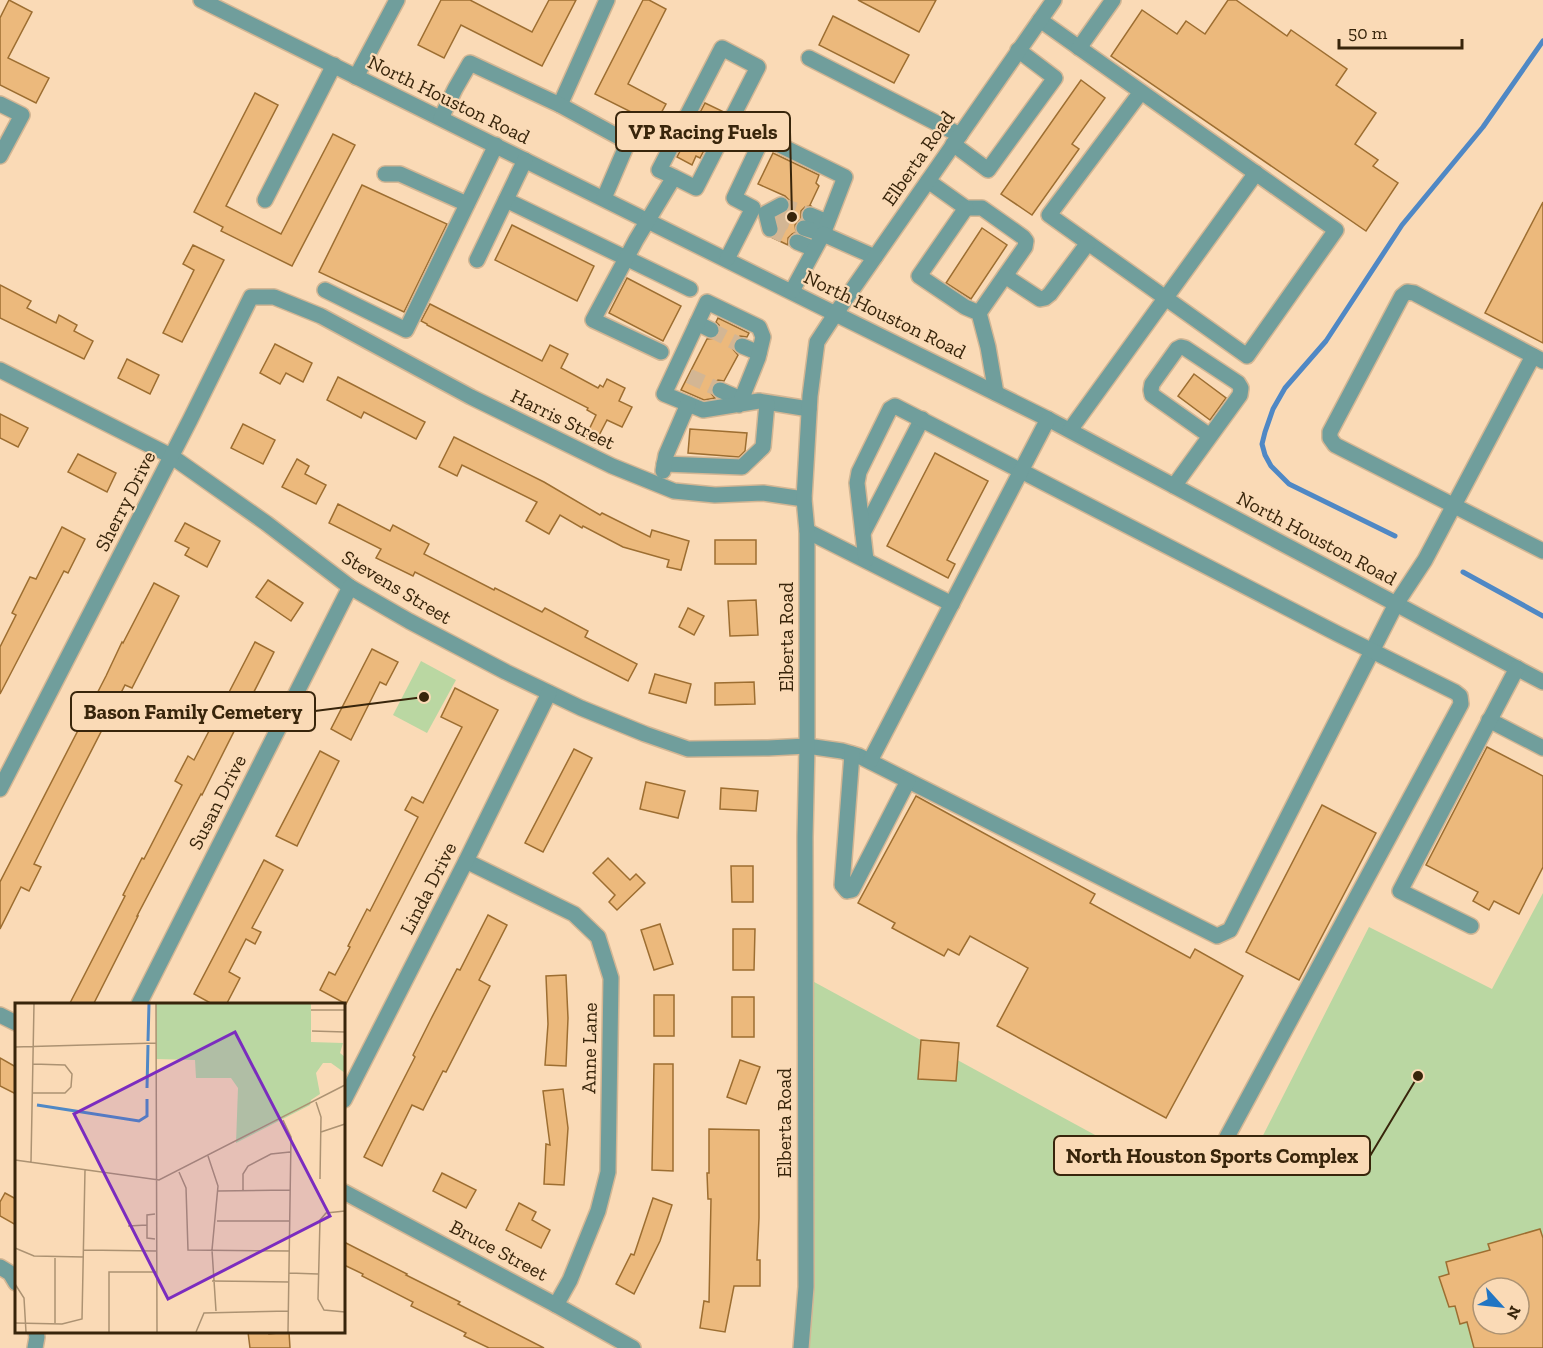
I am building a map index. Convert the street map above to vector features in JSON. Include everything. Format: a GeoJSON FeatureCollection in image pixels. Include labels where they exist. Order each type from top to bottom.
{"type":"FeatureCollection","features":[{"type":"Feature","properties":{"kind":"street","name":"North Houston Road"},"geometry":{"type":"LineString","coordinates":[[201,0],[220,4],[334,65],[1070,430],[1543,682]]}},
{"type":"Feature","properties":{"kind":"street"},"geometry":{"type":"LineString","coordinates":[[356,76],[397,0]]}},
{"type":"Feature","properties":{"kind":"street"},"geometry":{"type":"LineString","coordinates":[[560,105],[607,0]]}},
{"type":"Feature","properties":{"kind":"street","name":"Elberta Road"},"geometry":{"type":"LineString","coordinates":[[801,1348],[806,1287],[807,531],[804,499],[809,409],[817,342],[1054,0]]}},
{"type":"Feature","properties":{"kind":"street"},"geometry":{"type":"LineString","coordinates":[[1078,48],[1113,0]]}},
{"type":"Feature","properties":{"kind":"street"},"geometry":{"type":"LineString","coordinates":[[1040,20],[1336,230],[1246,356],[1049,216],[1141,92]]}},
{"type":"Feature","properties":{"kind":"street"},"geometry":{"type":"LineString","coordinates":[[722,48],[758,67],[696,189],[674,177],[659,170],[722,48]]}},
{"type":"Feature","properties":{"kind":"street"},"geometry":{"type":"LineString","coordinates":[[809,58],[957,139],[988,170],[1055,78],[1018,50]]}},
{"type":"Feature","properties":{"kind":"street"},"geometry":{"type":"LineString","coordinates":[[441,118],[470,63],[560,105],[628,142],[604,198]]}},
{"type":"Feature","properties":{"kind":"street"},"geometry":{"type":"LineString","coordinates":[[265,200],[334,65]]}},
{"type":"Feature","properties":{"kind":"street"},"geometry":{"type":"LineString","coordinates":[[0,104],[22,115],[0,156]]}},
{"type":"Feature","properties":{"kind":"street"},"geometry":{"type":"LineString","coordinates":[[728,259],[769,214],[734,198],[763,137],[845,177],[825,228],[792,291]]}},
{"type":"Feature","properties":{"kind":"street"},"geometry":{"type":"LineString","coordinates":[[325,290],[405,330],[496,145]]}},
{"type":"Feature","properties":{"kind":"street"},"geometry":{"type":"LineString","coordinates":[[477,260],[525,160]]}},
{"type":"Feature","properties":{"kind":"street"},"geometry":{"type":"LineString","coordinates":[[1070,430],[1256,173]]}},
{"type":"Feature","properties":{"kind":"street"},"geometry":{"type":"LineString","coordinates":[[385,174],[400,174],[467,204]]}},
{"type":"Feature","properties":{"kind":"street"},"geometry":{"type":"LineString","coordinates":[[661,352],[593,320],[626,257],[674,177]]}},
{"type":"Feature","properties":{"kind":"street"},"geometry":{"type":"LineString","coordinates":[[928,181],[966,208],[982,208],[1026,241],[1025,247],[979,313],[996,393]]}},
{"type":"Feature","properties":{"kind":"street"},"geometry":{"type":"LineString","coordinates":[[506,200],[690,289]]}},
{"type":"Feature","properties":{"kind":"street"},"geometry":{"type":"LineString","coordinates":[[966,208],[919,276],[965,307],[979,313]]}},
{"type":"Feature","properties":{"kind":"street"},"geometry":{"type":"LineString","coordinates":[[814,249],[804,228],[825,228],[875,256]]}},
{"type":"Feature","properties":{"kind":"street"},"geometry":{"type":"LineString","coordinates":[[1005,276],[1040,299],[1045,298],[1089,243]]}},
{"type":"Feature","properties":{"kind":"street"},"geometry":{"type":"LineString","coordinates":[[1372,651],[1396,604],[1425,560],[1453,505],[1538,359],[1414,293],[1407,292],[1396,306],[1330,432],[1330,438],[1335,445],[1453,505],[1543,550]]}},
{"type":"Feature","properties":{"kind":"street","name":"Sherry Drive"},"geometry":{"type":"LineString","coordinates":[[0,789],[251,297],[274,297],[321,316]]}},
{"type":"Feature","properties":{"kind":"street"},"geometry":{"type":"LineString","coordinates":[[740,402],[763,337],[759,327],[707,302],[697,323],[682,373],[664,394],[703,410],[740,402],[759,401],[809,409]]}},
{"type":"Feature","properties":{"kind":"street","name":"Harris Street"},"geometry":{"type":"LineString","coordinates":[[321,316],[471,397],[612,466],[674,490],[715,495],[763,494],[804,499]]}},
{"type":"Feature","properties":{"kind":"street"},"geometry":{"type":"LineString","coordinates":[[697,323],[711,330]]}},
{"type":"Feature","properties":{"kind":"street"},"geometry":{"type":"LineString","coordinates":[[742,346],[759,353]]}},
{"type":"Feature","properties":{"kind":"street"},"geometry":{"type":"LineString","coordinates":[[1174,486],[1240,395],[1242,388],[1239,383],[1181,347],[1177,349],[1152,384],[1152,395],[1210,436]]}},
{"type":"Feature","properties":{"kind":"street","name":"Stevens Street"},"geometry":{"type":"LineString","coordinates":[[0,369],[171,456],[266,523],[350,587],[506,672],[581,708],[688,749],[807,746],[852,754],[1217,936],[1230,930],[1372,651]]}},
{"type":"Feature","properties":{"kind":"street"},"geometry":{"type":"LineString","coordinates":[[720,390],[740,402]]}},
{"type":"Feature","properties":{"kind":"street"},"geometry":{"type":"LineString","coordinates":[[664,464],[742,467],[763,447],[767,403]]}},
{"type":"Feature","properties":{"kind":"street"},"geometry":{"type":"LineString","coordinates":[[661,485],[666,455],[688,404]]}},
{"type":"Feature","properties":{"kind":"street"},"geometry":{"type":"LineString","coordinates":[[866,560],[857,483],[859,472],[890,409],[895,406],[1460,696],[1461,704],[1227,1137]]}},
{"type":"Feature","properties":{"kind":"street"},"geometry":{"type":"LineString","coordinates":[[863,533],[922,419]]}},
{"type":"Feature","properties":{"kind":"street"},"geometry":{"type":"LineString","coordinates":[[870,762],[1048,419]]}},
{"type":"Feature","properties":{"kind":"street"},"geometry":{"type":"LineString","coordinates":[[807,531],[952,604]]}},
{"type":"Feature","properties":{"kind":"street","name":"Susan Drive"},"geometry":{"type":"LineString","coordinates":[[140,1003],[350,587]]}},
{"type":"Feature","properties":{"kind":"street"},"geometry":{"type":"LineString","coordinates":[[1471,926],[1400,891],[1517,668]]}},
{"type":"Feature","properties":{"kind":"street","name":"Linda Drive"},"geometry":{"type":"LineString","coordinates":[[345,1098],[549,693]]}},
{"type":"Feature","properties":{"kind":"street"},"geometry":{"type":"LineString","coordinates":[[1489,720],[1543,748]]}},
{"type":"Feature","properties":{"kind":"street"},"geometry":{"type":"LineString","coordinates":[[852,754],[842,885],[847,891],[852,890],[908,781]]}},
{"type":"Feature","properties":{"kind":"street","name":"Anne Lane"},"geometry":{"type":"LineString","coordinates":[[466,861],[574,914],[598,937],[611,978],[608,1172],[598,1211],[570,1280],[556,1305]]}},
{"type":"Feature","properties":{"kind":"street"},"geometry":{"type":"LineString","coordinates":[[0,1015],[15,1022]]}},
{"type":"Feature","properties":{"kind":"street","name":"Bruce Street"},"geometry":{"type":"LineString","coordinates":[[345,1193],[633,1348]]}},
{"type":"Feature","properties":{"kind":"street"},"geometry":{"type":"LineString","coordinates":[[0,1267],[10,1273],[15,1281]]}},
{"type":"Feature","properties":{"kind":"street"},"geometry":{"type":"LineString","coordinates":[[35,1348],[36,1333]]}},
{"type":"Feature","properties":{"kind":"green space"},"geometry":{"type":"Polygon","coordinates":[[[421,661],[456,680],[427,733],[393,715],[421,661]]]}},
{"type":"Feature","properties":{"kind":"green space"},"geometry":{"type":"Polygon","coordinates":[[[1543,893],[1543,1348],[802,1348],[805,977],[1165,1173],[1249,1163],[1369,927],[1492,989],[1543,893]]]}},
{"type":"Feature","properties":{"kind":"building"},"geometry":{"type":"Polygon","coordinates":[[[9,0],[32,12],[8,58],[49,78],[36,103],[0,85],[0,18],[9,0]]]}},
{"type":"Feature","properties":{"kind":"building"},"geometry":{"type":"Polygon","coordinates":[[[441,0],[470,0],[532,32],[549,0],[576,0],[542,66],[461,25],[444,58],[418,45],[441,0]]]}},
{"type":"Feature","properties":{"kind":"building"},"geometry":{"type":"Polygon","coordinates":[[[643,0],[649,0],[666,9],[628,84],[666,104],[655,124],[595,94],[643,0]]]}},
{"type":"Feature","properties":{"kind":"building"},"geometry":{"type":"Polygon","coordinates":[[[858,0],[936,0],[919,32],[858,0]]]}},
{"type":"Feature","properties":{"kind":"building"},"geometry":{"type":"Polygon","coordinates":[[[1228,0],[1236,0],[1287,36],[1291,30],[1347,69],[1336,85],[1376,113],[1355,144],[1378,160],[1373,166],[1398,183],[1366,231],[1111,56],[1142,10],[1177,34],[1186,21],[1205,34],[1228,0]]]}},
{"type":"Feature","properties":{"kind":"building"},"geometry":{"type":"Polygon","coordinates":[[[833,16],[909,55],[894,83],[819,45],[833,16]]]}},
{"type":"Feature","properties":{"kind":"building"},"geometry":{"type":"Polygon","coordinates":[[[1081,80],[1105,98],[1072,144],[1079,149],[1032,215],[1001,194],[1081,80]]]}},
{"type":"Feature","properties":{"kind":"building"},"geometry":{"type":"Polygon","coordinates":[[[255,93],[278,105],[226,206],[281,234],[333,134],[355,145],[292,266],[221,231],[223,227],[194,212],[255,93]]]}},
{"type":"Feature","properties":{"kind":"building"},"geometry":{"type":"Polygon","coordinates":[[[705,103],[724,112],[700,158],[696,156],[692,165],[677,157],[705,103]]]}},
{"type":"Feature","properties":{"kind":"building"},"geometry":{"type":"Polygon","coordinates":[[[773,153],[819,175],[816,183],[819,186],[811,206],[801,211],[801,219],[795,225],[796,232],[788,238],[788,245],[773,238],[779,231],[777,218],[789,211],[790,201],[785,196],[758,184],[773,153]]]}},
{"type":"Feature","properties":{"kind":"building"},"geometry":{"type":"Polygon","coordinates":[[[362,185],[447,224],[404,312],[319,272],[362,185]]]}},
{"type":"Feature","properties":{"kind":"building"},"geometry":{"type":"Polygon","coordinates":[[[1543,202],[1543,343],[1485,313],[1543,202]]]}},
{"type":"Feature","properties":{"kind":"building"},"geometry":{"type":"Polygon","coordinates":[[[512,225],[594,266],[577,301],[495,260],[512,225]]]}},
{"type":"Feature","properties":{"kind":"building"},"geometry":{"type":"Polygon","coordinates":[[[982,228],[1007,245],[971,299],[946,283],[982,228]]]}},
{"type":"Feature","properties":{"kind":"building"},"geometry":{"type":"Polygon","coordinates":[[[193,245],[224,260],[182,342],[163,333],[194,270],[183,264],[193,245]]]}},
{"type":"Feature","properties":{"kind":"building"},"geometry":{"type":"Polygon","coordinates":[[[627,278],[681,306],[663,341],[609,313],[627,278]]]}},
{"type":"Feature","properties":{"kind":"building"},"geometry":{"type":"Polygon","coordinates":[[[0,285],[31,301],[27,308],[56,323],[59,315],[77,325],[74,331],[93,341],[84,359],[0,318],[0,285]]]}},
{"type":"Feature","properties":{"kind":"building"},"geometry":{"type":"Polygon","coordinates":[[[430,304],[542,361],[550,345],[568,354],[561,368],[598,388],[600,385],[603,387],[607,379],[625,388],[619,401],[632,407],[622,427],[607,420],[595,443],[585,438],[596,415],[587,410],[588,408],[427,325],[421,321],[430,304]]]}},
{"type":"Feature","properties":{"kind":"building"},"geometry":{"type":"Polygon","coordinates":[[[718,318],[749,333],[747,337],[740,336],[733,342],[732,348],[738,355],[724,381],[718,380],[711,386],[710,392],[715,398],[704,400],[681,390],[707,339],[716,338],[720,334],[719,325],[716,322],[718,318]]]}},
{"type":"Feature","properties":{"kind":"building"},"geometry":{"type":"Polygon","coordinates":[[[275,344],[312,363],[303,382],[286,373],[280,384],[260,373],[275,344]]]}},
{"type":"Feature","properties":{"kind":"building"},"geometry":{"type":"Polygon","coordinates":[[[127,359],[159,375],[150,394],[118,378],[127,359]]]}},
{"type":"Feature","properties":{"kind":"building"},"geometry":{"type":"Polygon","coordinates":[[[1194,374],[1226,398],[1210,420],[1178,396],[1194,374]]]}},
{"type":"Feature","properties":{"kind":"building"},"geometry":{"type":"Polygon","coordinates":[[[338,377],[425,422],[416,439],[364,412],[361,418],[327,400],[338,377]]]}},
{"type":"Feature","properties":{"kind":"building"},"geometry":{"type":"Polygon","coordinates":[[[0,414],[28,428],[18,447],[0,438],[0,414]]]}},
{"type":"Feature","properties":{"kind":"building"},"geometry":{"type":"Polygon","coordinates":[[[243,424],[275,440],[263,464],[231,448],[243,424]]]}},
{"type":"Feature","properties":{"kind":"building"},"geometry":{"type":"Polygon","coordinates":[[[690,429],[747,433],[745,451],[739,457],[688,453],[690,429]]]}},
{"type":"Feature","properties":{"kind":"building"},"geometry":{"type":"Polygon","coordinates":[[[454,437],[544,482],[600,515],[602,513],[650,537],[652,530],[689,541],[681,570],[667,567],[669,560],[623,547],[560,515],[549,534],[526,521],[537,502],[462,465],[457,476],[439,467],[454,437]]]}},
{"type":"Feature","properties":{"kind":"building"},"geometry":{"type":"Polygon","coordinates":[[[935,453],[988,481],[947,560],[955,564],[948,578],[887,546],[935,453]]]}},
{"type":"Feature","properties":{"kind":"building"},"geometry":{"type":"Polygon","coordinates":[[[78,454],[116,473],[107,492],[68,472],[78,454]]]}},
{"type":"Feature","properties":{"kind":"building"},"geometry":{"type":"Polygon","coordinates":[[[297,459],[309,466],[305,474],[326,485],[316,504],[282,487],[297,459]]]}},
{"type":"Feature","properties":{"kind":"building"},"geometry":{"type":"Polygon","coordinates":[[[338,504],[390,531],[393,525],[429,544],[424,554],[494,590],[495,588],[542,612],[545,608],[588,631],[585,637],[637,664],[628,681],[415,572],[413,576],[376,558],[381,549],[329,523],[338,504]]]}},
{"type":"Feature","properties":{"kind":"building"},"geometry":{"type":"Polygon","coordinates":[[[185,523],[220,541],[207,567],[185,555],[189,548],[175,541],[185,523]]]}},
{"type":"Feature","properties":{"kind":"building"},"geometry":{"type":"Polygon","coordinates":[[[62,527],[85,539],[68,573],[64,571],[0,694],[0,647],[16,615],[12,613],[30,577],[36,579],[62,527]]]}},
{"type":"Feature","properties":{"kind":"building"},"geometry":{"type":"Polygon","coordinates":[[[715,540],[756,540],[756,564],[715,564],[715,540]]]}},
{"type":"Feature","properties":{"kind":"building"},"geometry":{"type":"Polygon","coordinates":[[[268,580],[303,603],[291,621],[256,597],[268,580]]]}},
{"type":"Feature","properties":{"kind":"building"},"geometry":{"type":"Polygon","coordinates":[[[154,583],[179,596],[132,688],[125,685],[61,810],[34,864],[41,867],[29,891],[21,887],[0,929],[0,882],[154,583]]]}},
{"type":"Feature","properties":{"kind":"building"},"geometry":{"type":"Polygon","coordinates":[[[756,600],[758,635],[730,636],[728,601],[756,600]]]}},
{"type":"Feature","properties":{"kind":"building"},"geometry":{"type":"Polygon","coordinates":[[[688,608],[704,616],[694,635],[679,627],[688,608]]]}},
{"type":"Feature","properties":{"kind":"building"},"geometry":{"type":"Polygon","coordinates":[[[255,642],[274,652],[94,1003],[70,1003],[142,858],[144,859],[182,785],[175,781],[188,756],[194,760],[255,642]]]}},
{"type":"Feature","properties":{"kind":"building"},"geometry":{"type":"Polygon","coordinates":[[[372,649],[398,662],[386,685],[380,682],[351,740],[331,729],[372,649]]]}},
{"type":"Feature","properties":{"kind":"building"},"geometry":{"type":"Polygon","coordinates":[[[655,674],[691,684],[686,703],[649,693],[655,674]]]}},
{"type":"Feature","properties":{"kind":"building"},"geometry":{"type":"Polygon","coordinates":[[[754,682],[755,704],[715,705],[715,683],[754,682]]]}},
{"type":"Feature","properties":{"kind":"building"},"geometry":{"type":"Polygon","coordinates":[[[455,688],[498,710],[346,1004],[320,990],[329,972],[335,975],[367,909],[370,911],[418,817],[405,810],[412,797],[423,803],[462,727],[441,717],[455,688]]]}},
{"type":"Feature","properties":{"kind":"building"},"geometry":{"type":"Polygon","coordinates":[[[1487,747],[1543,776],[1543,867],[1519,914],[1494,901],[1489,910],[1473,901],[1478,892],[1426,865],[1487,747]]]}},
{"type":"Feature","properties":{"kind":"building"},"geometry":{"type":"Polygon","coordinates":[[[574,749],[592,758],[543,852],[525,843],[574,749]]]}},
{"type":"Feature","properties":{"kind":"building"},"geometry":{"type":"Polygon","coordinates":[[[320,751],[339,761],[297,846],[276,836],[320,751]]]}},
{"type":"Feature","properties":{"kind":"building"},"geometry":{"type":"Polygon","coordinates":[[[646,782],[685,791],[678,818],[640,809],[646,782]]]}},
{"type":"Feature","properties":{"kind":"building"},"geometry":{"type":"Polygon","coordinates":[[[721,788],[758,791],[756,811],[720,809],[721,788]]]}},
{"type":"Feature","properties":{"kind":"building"},"geometry":{"type":"Polygon","coordinates":[[[916,796],[1095,894],[1090,903],[1190,958],[1195,949],[1243,976],[1166,1118],[997,1026],[1028,968],[970,936],[959,955],[948,949],[944,956],[892,928],[895,923],[858,903],[916,796]]]}},
{"type":"Feature","properties":{"kind":"building"},"geometry":{"type":"Polygon","coordinates":[[[1322,805],[1376,833],[1299,980],[1246,952],[1322,805]]]}},
{"type":"Feature","properties":{"kind":"building"},"geometry":{"type":"Polygon","coordinates":[[[608,858],[630,880],[636,874],[645,883],[617,910],[609,902],[615,895],[593,873],[608,858]]]}},
{"type":"Feature","properties":{"kind":"building"},"geometry":{"type":"Polygon","coordinates":[[[264,860],[283,870],[252,928],[261,932],[255,944],[246,939],[229,972],[240,978],[227,1003],[210,1003],[194,994],[264,860]]]}},
{"type":"Feature","properties":{"kind":"building"},"geometry":{"type":"Polygon","coordinates":[[[731,866],[753,866],[753,902],[732,902],[731,866]]]}},
{"type":"Feature","properties":{"kind":"building"},"geometry":{"type":"Polygon","coordinates":[[[488,915],[507,925],[479,980],[490,986],[446,1072],[443,1071],[423,1110],[412,1105],[382,1166],[364,1157],[415,1057],[413,1055],[431,1019],[457,969],[460,970],[488,915]]]}},
{"type":"Feature","properties":{"kind":"building"},"geometry":{"type":"Polygon","coordinates":[[[660,924],[673,964],[654,970],[641,930],[660,924]]]}},
{"type":"Feature","properties":{"kind":"building"},"geometry":{"type":"Polygon","coordinates":[[[733,929],[755,929],[754,970],[733,970],[733,929]]]}},
{"type":"Feature","properties":{"kind":"building"},"geometry":{"type":"Polygon","coordinates":[[[566,975],[568,1018],[566,1066],[545,1065],[548,1024],[546,976],[566,975]]]}},
{"type":"Feature","properties":{"kind":"building"},"geometry":{"type":"Polygon","coordinates":[[[654,995],[674,995],[674,1036],[654,1036],[654,995]]]}},
{"type":"Feature","properties":{"kind":"building"},"geometry":{"type":"Polygon","coordinates":[[[732,997],[754,997],[754,1037],[732,1037],[732,997]]]}},
{"type":"Feature","properties":{"kind":"building"},"geometry":{"type":"Polygon","coordinates":[[[921,1040],[959,1043],[956,1081],[918,1079],[921,1040]]]}},
{"type":"Feature","properties":{"kind":"building"},"geometry":{"type":"Polygon","coordinates":[[[0,1058],[15,1066],[15,1094],[0,1086],[0,1058]]]}},
{"type":"Feature","properties":{"kind":"building"},"geometry":{"type":"Polygon","coordinates":[[[740,1060],[760,1067],[746,1104],[727,1097],[740,1060]]]}},
{"type":"Feature","properties":{"kind":"building"},"geometry":{"type":"Polygon","coordinates":[[[654,1064],[673,1064],[673,1171],[652,1170],[654,1064]]]}},
{"type":"Feature","properties":{"kind":"building"},"geometry":{"type":"Polygon","coordinates":[[[563,1089],[568,1128],[564,1185],[544,1184],[546,1144],[550,1145],[543,1091],[563,1089]]]}},
{"type":"Feature","properties":{"kind":"building"},"geometry":{"type":"Polygon","coordinates":[[[709,1129],[759,1130],[757,1260],[760,1260],[760,1286],[734,1286],[725,1332],[700,1328],[704,1301],[709,1302],[711,1199],[708,1199],[707,1173],[709,1173],[709,1129]]]}},
{"type":"Feature","properties":{"kind":"building"},"geometry":{"type":"Polygon","coordinates":[[[442,1173],[476,1190],[466,1208],[433,1191],[442,1173]]]}},
{"type":"Feature","properties":{"kind":"building"},"geometry":{"type":"Polygon","coordinates":[[[5,1193],[15,1198],[15,1224],[0,1216],[0,1202],[5,1193]]]}},
{"type":"Feature","properties":{"kind":"building"},"geometry":{"type":"Polygon","coordinates":[[[653,1198],[672,1205],[660,1241],[634,1294],[616,1284],[631,1254],[634,1255],[653,1198]]]}},
{"type":"Feature","properties":{"kind":"building"},"geometry":{"type":"Polygon","coordinates":[[[519,1203],[536,1212],[532,1220],[550,1230],[541,1248],[506,1230],[519,1203]]]}},
{"type":"Feature","properties":{"kind":"building"},"geometry":{"type":"Polygon","coordinates":[[[1540,1229],[1543,1238],[1543,1348],[1474,1348],[1467,1322],[1460,1324],[1455,1306],[1449,1307],[1439,1277],[1449,1274],[1446,1262],[1490,1250],[1488,1244],[1540,1229]]]}},
{"type":"Feature","properties":{"kind":"building"},"geometry":{"type":"Polygon","coordinates":[[[345,1243],[544,1348],[489,1348],[464,1336],[466,1333],[411,1306],[413,1302],[362,1276],[363,1274],[345,1265],[345,1243]]]}},
{"type":"Feature","properties":{"kind":"building"},"geometry":{"type":"Polygon","coordinates":[[[248,1333],[289,1333],[290,1348],[250,1348],[248,1333]]]}},
{"type":"Feature","properties":{"kind":"waterway"},"geometry":{"type":"LineString","coordinates":[[1395,536],[1289,484],[1271,466],[1265,455],[1262,444],[1265,432],[1273,409],[1285,388],[1326,341],[1402,225],[1483,127],[1543,41]]}},
{"type":"Feature","properties":{"kind":"waterway"},"geometry":{"type":"LineString","coordinates":[[1463,572],[1543,616]]}},
{"type":"Feature","properties":{"kind":"tunnel"},"geometry":{"type":"LineString","coordinates":[[781,205],[810,215]]}},
{"type":"Feature","properties":{"kind":"tunnel"},"geometry":{"type":"LineString","coordinates":[[776,217],[804,228]]}},
{"type":"Feature","properties":{"kind":"tunnel"},"geometry":{"type":"LineString","coordinates":[[770,229],[797,242]]}},
{"type":"Feature","properties":{"kind":"tunnel"},"geometry":{"type":"LineString","coordinates":[[711,330],[742,346]]}},
{"type":"Feature","properties":{"kind":"tunnel"},"geometry":{"type":"LineString","coordinates":[[689,376],[720,390]]}},
{"type":"Feature","properties":{"kind":"place","name":"VP Racing Fuels"},"geometry":{"type":"Point","coordinates":[792,217]}},
{"type":"Feature","properties":{"kind":"place","name":"Bason Family Cemetery"},"geometry":{"type":"Point","coordinates":[424,697]}},
{"type":"Feature","properties":{"kind":"place","name":"North Houston Sports Complex"},"geometry":{"type":"Point","coordinates":[1418,1076]}}]}
